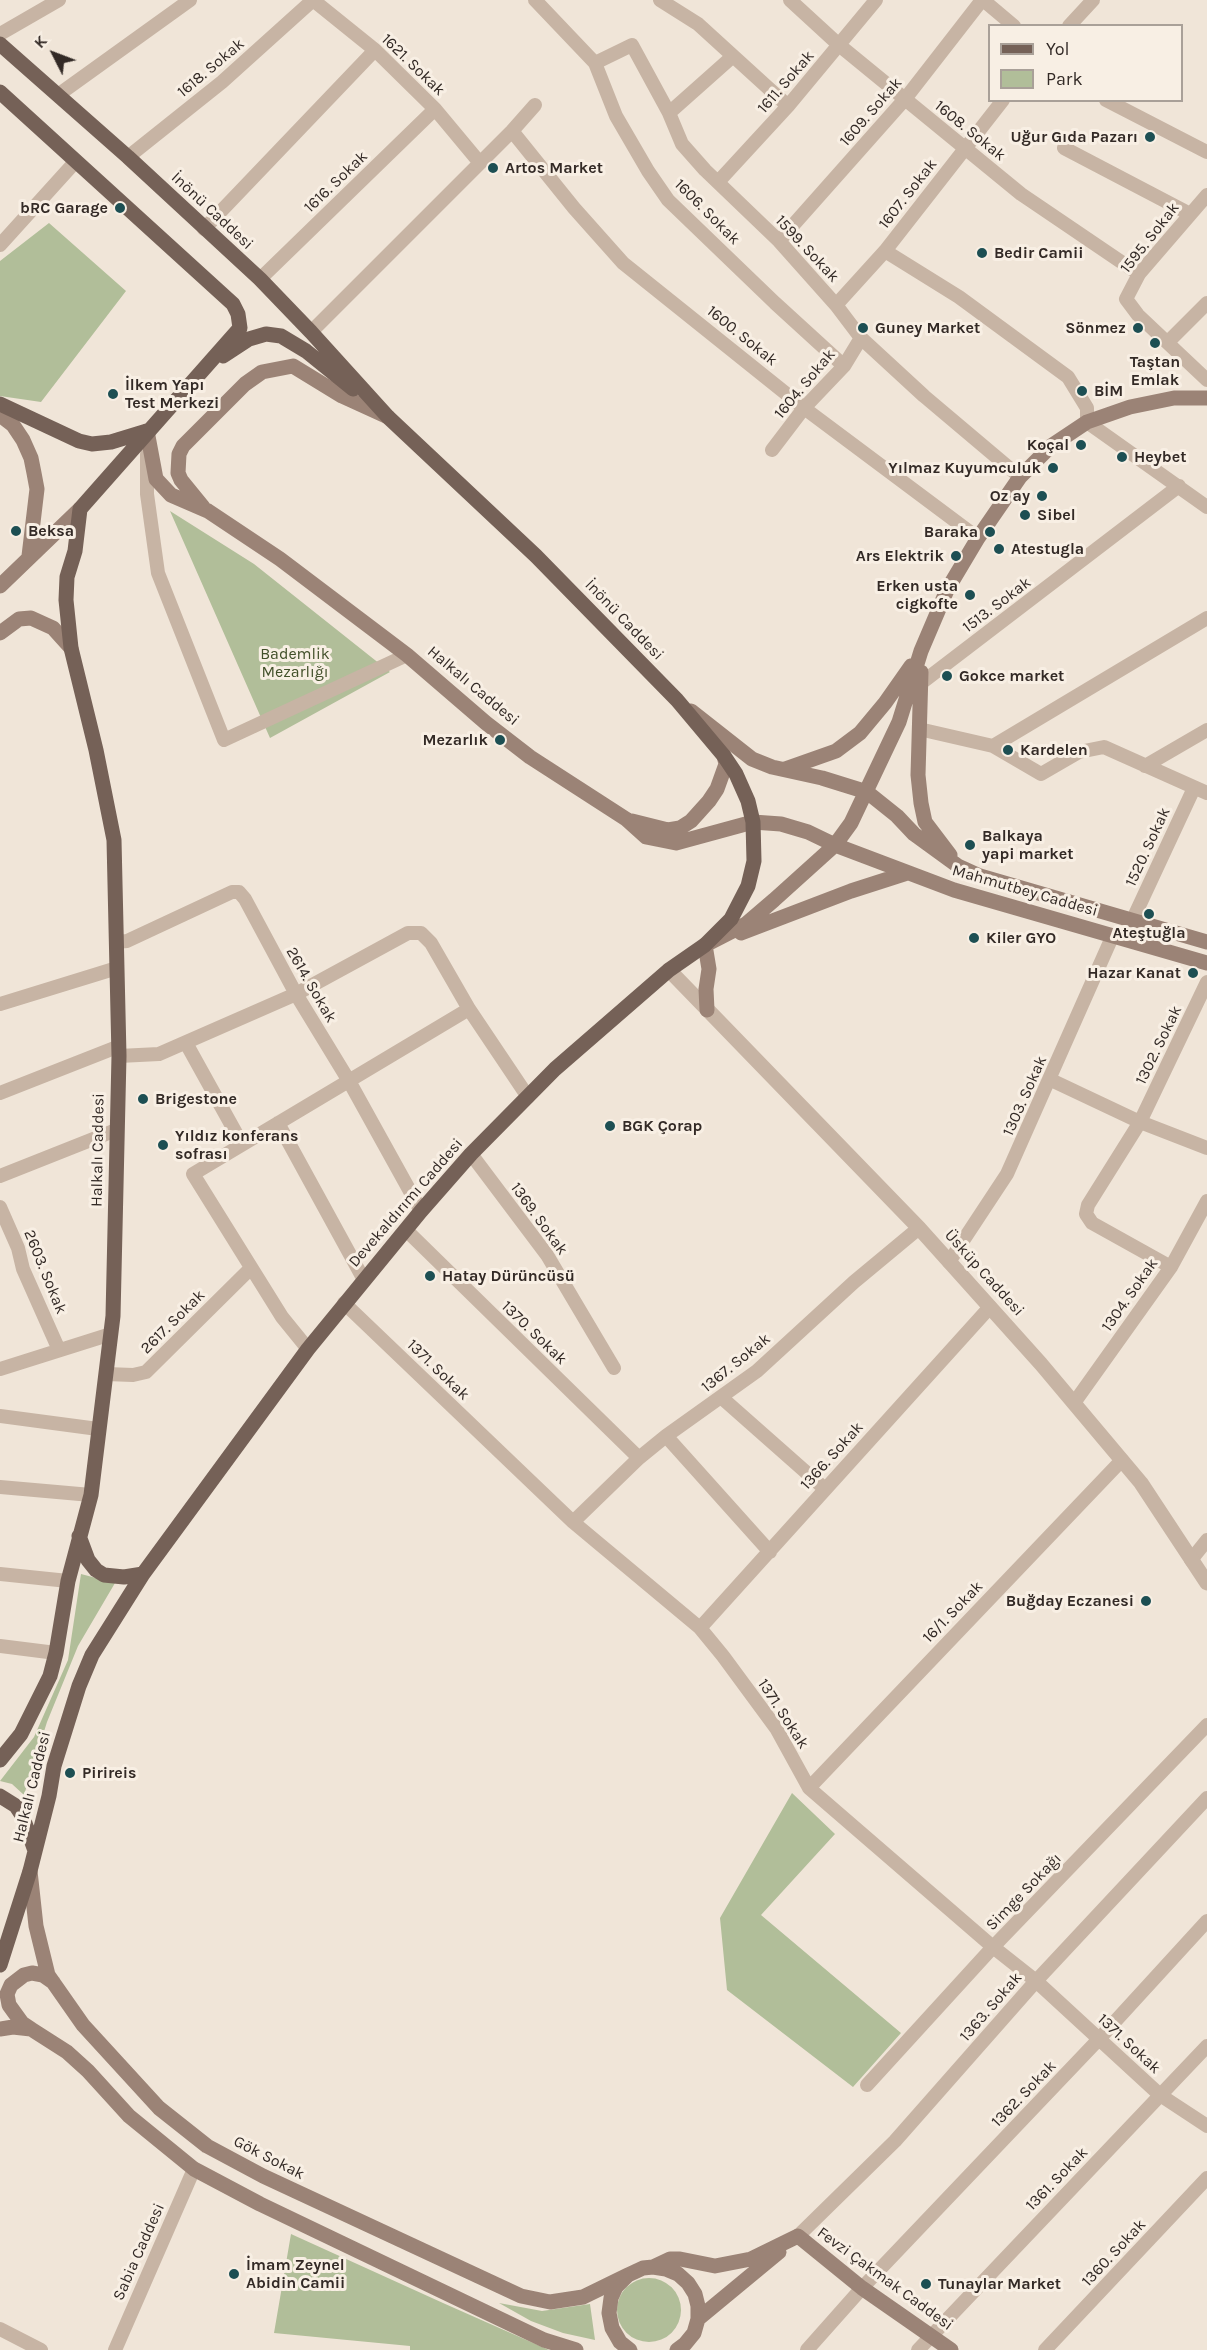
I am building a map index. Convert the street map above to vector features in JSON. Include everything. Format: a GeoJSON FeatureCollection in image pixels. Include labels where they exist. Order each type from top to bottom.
{"type":"FeatureCollection","features":[{"type":"Feature","properties":{"kind":"main road","name":"İnönü Caddesi"},"geometry":{"type":"LineString","coordinates":[[0,44],[128,157],[260,279],[388,417],[536,556],[677,700],[752,759],[867,792]]}},
{"type":"Feature","properties":{"kind":"main road"},"geometry":{"type":"LineString","coordinates":[[0,92],[232,304],[238,314],[240,328],[80,509],[0,586]]}},
{"type":"Feature","properties":{"kind":"main road"},"geometry":{"type":"LineString","coordinates":[[211,363],[249,339],[266,334],[280,336],[306,351],[388,417]]}},
{"type":"Feature","properties":{"kind":"main road","name":"İnönü Caddesi"},"geometry":{"type":"LineString","coordinates":[[208,511],[182,480],[178,472],[178,454],[183,446],[245,384],[262,372],[293,366],[342,396],[388,417]]}},
{"type":"Feature","properties":{"kind":"main road"},"geometry":{"type":"LineString","coordinates":[[784,770],[836,751],[860,733],[885,703],[921,651],[947,590],[978,538],[1020,477],[1051,446],[1087,422],[1130,407],[1174,398],[1207,398]]}},
{"type":"Feature","properties":{"kind":"main road"},"geometry":{"type":"LineString","coordinates":[[0,404],[79,441],[92,444],[111,442],[147,431]]}},
{"type":"Feature","properties":{"kind":"main road"},"geometry":{"type":"LineString","coordinates":[[0,415],[13,425],[23,440],[33,466],[37,489],[30,556]]}},
{"type":"Feature","properties":{"kind":"main road","name":"Halkalı Caddesi"},"geometry":{"type":"LineString","coordinates":[[147,431],[156,479],[171,495],[208,511],[280,559],[407,655],[486,723],[530,757],[626,819],[646,837],[676,843],[753,822],[781,824],[808,832],[835,845]]}},
{"type":"Feature","properties":{"kind":"main road","name":"Halkalı Caddesi"},"geometry":{"type":"LineString","coordinates":[[56,1653],[68,1581],[91,1495],[113,1316],[118,1052],[114,840],[96,750],[71,648],[66,588],[75,551],[80,509]]}},
{"type":"Feature","properties":{"kind":"main road"},"geometry":{"type":"LineString","coordinates":[[0,633],[19,619],[31,618],[53,628],[71,648]]}},
{"type":"Feature","properties":{"kind":"main road"},"geometry":{"type":"LineString","coordinates":[[921,651],[918,775],[925,822],[958,866]]}},
{"type":"Feature","properties":{"kind":"main road","name":"Devekaldırımı Caddesi"},"geometry":{"type":"LineString","coordinates":[[67,1721],[92,1655],[143,1574],[308,1349],[421,1210],[471,1154],[555,1069],[669,970],[705,945],[746,924],[835,845],[851,823],[899,722],[921,651]]}},
{"type":"Feature","properties":{"kind":"main road"},"geometry":{"type":"LineString","coordinates":[[677,700],[724,756],[736,774],[748,801],[753,822],[754,861],[748,886],[731,920],[705,945]]}},
{"type":"Feature","properties":{"kind":"main road"},"geometry":{"type":"LineString","coordinates":[[626,819],[668,831],[680,828],[698,815],[717,789],[726,764],[724,756]]}},
{"type":"Feature","properties":{"kind":"main road","name":"Mahmutbey Caddesi"},"geometry":{"type":"LineString","coordinates":[[867,792],[897,816],[914,834],[958,866],[980,876],[1207,942]]}},
{"type":"Feature","properties":{"kind":"main road","name":"Mahmutbey Caddesi"},"geometry":{"type":"LineString","coordinates":[[835,845],[954,890],[1207,963]]}},
{"type":"Feature","properties":{"kind":"main road"},"geometry":{"type":"LineString","coordinates":[[705,945],[851,891],[907,873]]}},
{"type":"Feature","properties":{"kind":"main road"},"geometry":{"type":"LineString","coordinates":[[705,945],[709,969],[707,1010]]}},
{"type":"Feature","properties":{"kind":"main road"},"geometry":{"type":"LineString","coordinates":[[79,1536],[88,1560],[96,1570],[104,1575],[124,1577],[143,1574]]}},
{"type":"Feature","properties":{"kind":"main road"},"geometry":{"type":"LineString","coordinates":[[0,1761],[21,1734],[50,1676],[56,1653]]}},
{"type":"Feature","properties":{"kind":"main road","name":"Halkalı Caddesi"},"geometry":{"type":"LineString","coordinates":[[0,1965],[30,1871],[49,1796],[54,1766],[67,1721]]}},
{"type":"Feature","properties":{"kind":"main road"},"geometry":{"type":"LineString","coordinates":[[0,1796],[16,1806],[22,1815],[35,1851]]}},
{"type":"Feature","properties":{"kind":"main road","name":"Gök Sokak"},"geometry":{"type":"LineString","coordinates":[[30,1871],[36,1926],[48,1975],[83,2025],[159,2108],[207,2146],[263,2176],[521,2296],[550,2302],[583,2297],[643,2268],[653,2267],[670,2259],[715,2266],[751,2259],[798,2236]]}},
{"type":"Feature","properties":{"kind":"main road"},"geometry":{"type":"LineString","coordinates":[[53,1982],[43,1975],[32,1973],[24,1975],[11,1985],[7,1994],[9,2005],[22,2023],[67,2052],[88,2071],[129,2116],[194,2169],[260,2204],[544,2340],[576,2350]]}},
{"type":"Feature","properties":{"kind":"main road"},"geometry":{"type":"LineString","coordinates":[[0,2029],[13,2027],[31,2029]]}},
{"type":"Feature","properties":{"kind":"main road"},"geometry":{"type":"LineString","coordinates":[[374,2257],[386,2233]]}},
{"type":"Feature","properties":{"kind":"main road"},"geometry":{"type":"LineString","coordinates":[[677,2350],[685,2344],[696,2324],[798,2236]]}},
{"type":"Feature","properties":{"kind":"main road","name":"Fevzi Çakmak Caddesi"},"geometry":{"type":"LineString","coordinates":[[798,2236],[862,2288],[951,2350]]}},
{"type":"Feature","properties":{"kind":"main road"},"geometry":{"type":"LineString","coordinates":[[653,2267],[678,2274],[695,2294],[698,2306],[691,2350]]}},
{"type":"Feature","properties":{"kind":"main road"},"geometry":{"type":"LineString","coordinates":[[628,2275],[616,2287],[609,2313],[612,2328],[620,2342],[630,2350]]}},
{"type":"Feature","properties":{"kind":"street"},"geometry":{"type":"LineString","coordinates":[[0,34],[59,0]]}},
{"type":"Feature","properties":{"kind":"street"},"geometry":{"type":"LineString","coordinates":[[58,95],[190,0]]}},
{"type":"Feature","properties":{"kind":"street","name":"1621. Sokak"},"geometry":{"type":"LineString","coordinates":[[313,0],[375,50],[435,109],[480,163]]}},
{"type":"Feature","properties":{"kind":"street","name":"1618. Sokak"},"geometry":{"type":"LineString","coordinates":[[128,157],[222,82],[313,0]]}},
{"type":"Feature","properties":{"kind":"street","name":"1606. Sokak"},"geometry":{"type":"LineString","coordinates":[[535,0],[595,63],[616,116],[648,171],[669,200],[844,366]]}},
{"type":"Feature","properties":{"kind":"street"},"geometry":{"type":"LineString","coordinates":[[660,0],[698,24],[788,106]]}},
{"type":"Feature","properties":{"kind":"street","name":"1608. Sokak"},"geometry":{"type":"LineString","coordinates":[[790,0],[839,45],[1021,194],[1139,274]]}},
{"type":"Feature","properties":{"kind":"street","name":"1611. Sokak"},"geometry":{"type":"LineString","coordinates":[[718,182],[788,106],[876,0]]}},
{"type":"Feature","properties":{"kind":"street"},"geometry":{"type":"LineString","coordinates":[[982,0],[1012,24]]}},
{"type":"Feature","properties":{"kind":"street","name":"1609. Sokak"},"geometry":{"type":"LineString","coordinates":[[779,241],[905,99],[982,0]]}},
{"type":"Feature","properties":{"kind":"street"},"geometry":{"type":"LineString","coordinates":[[1071,24],[1093,0]]}},
{"type":"Feature","properties":{"kind":"street","name":"1599. Sokak"},"geometry":{"type":"LineString","coordinates":[[595,63],[632,45],[669,113],[682,144],[779,241],[836,304],[861,338],[924,396],[1020,477]]}},
{"type":"Feature","properties":{"kind":"street"},"geometry":{"type":"LineString","coordinates":[[204,229],[375,50]]}},
{"type":"Feature","properties":{"kind":"street"},"geometry":{"type":"LineString","coordinates":[[669,113],[732,57]]}},
{"type":"Feature","properties":{"kind":"street","name":"1607. Sokak"},"geometry":{"type":"LineString","coordinates":[[836,304],[885,251],[1002,102]]}},
{"type":"Feature","properties":{"kind":"street"},"geometry":{"type":"LineString","coordinates":[[1110,102],[1207,152]]}},
{"type":"Feature","properties":{"kind":"street"},"geometry":{"type":"LineString","coordinates":[[311,332],[512,131],[535,105]]}},
{"type":"Feature","properties":{"kind":"street","name":"1616. Sokak"},"geometry":{"type":"LineString","coordinates":[[260,279],[435,109]]}},
{"type":"Feature","properties":{"kind":"street","name":"1600. Sokak"},"geometry":{"type":"LineString","coordinates":[[512,131],[574,208],[623,262],[804,408],[978,538]]}},
{"type":"Feature","properties":{"kind":"street"},"geometry":{"type":"LineString","coordinates":[[1064,148],[1190,214]]}},
{"type":"Feature","properties":{"kind":"street"},"geometry":{"type":"LineString","coordinates":[[0,245],[76,161]]}},
{"type":"Feature","properties":{"kind":"street","name":"1595. Sokak"},"geometry":{"type":"LineString","coordinates":[[1207,195],[1139,274],[1126,299],[1138,315],[1207,380]]}},
{"type":"Feature","properties":{"kind":"street"},"geometry":{"type":"LineString","coordinates":[[885,251],[959,297],[1068,377],[1087,408],[1087,422],[1207,507]]}},
{"type":"Feature","properties":{"kind":"street"},"geometry":{"type":"LineString","coordinates":[[1168,342],[1207,303]]}},
{"type":"Feature","properties":{"kind":"street","name":"1604. Sokak"},"geometry":{"type":"LineString","coordinates":[[772,450],[804,408],[844,366],[861,338]]}},
{"type":"Feature","properties":{"kind":"street"},"geometry":{"type":"LineString","coordinates":[[147,431],[147,494],[158,573],[224,740],[407,655]]}},
{"type":"Feature","properties":{"kind":"street","name":"1513. Sokak"},"geometry":{"type":"LineString","coordinates":[[920,684],[1179,486]]}},
{"type":"Feature","properties":{"kind":"street"},"geometry":{"type":"LineString","coordinates":[[993,746],[1207,618]]}},
{"type":"Feature","properties":{"kind":"street"},"geometry":{"type":"LineString","coordinates":[[919,729],[993,746],[1041,774],[1079,752],[1104,747],[1207,793]]}},
{"type":"Feature","properties":{"kind":"street"},"geometry":{"type":"LineString","coordinates":[[1144,765],[1207,730]]}},
{"type":"Feature","properties":{"kind":"street","name":"1520. Sokak"},"geometry":{"type":"LineString","coordinates":[[1132,919],[1194,788]]}},
{"type":"Feature","properties":{"kind":"street","name":"2614. Sokak"},"geometry":{"type":"LineString","coordinates":[[116,942],[127,941],[232,892],[239,892],[421,1210]]}},
{"type":"Feature","properties":{"kind":"street"},"geometry":{"type":"LineString","coordinates":[[0,1093],[118,1052],[159,1054],[296,994],[408,933],[420,933],[430,943],[469,1009],[528,1097]]}},
{"type":"Feature","properties":{"kind":"street","name":"1303. Sokak"},"geometry":{"type":"LineString","coordinates":[[949,1262],[1007,1174],[1051,1080],[1113,935]]}},
{"type":"Feature","properties":{"kind":"street"},"geometry":{"type":"LineString","coordinates":[[0,1004],[117,968]]}},
{"type":"Feature","properties":{"kind":"street","name":"Üsküp Caddesi"},"geometry":{"type":"LineString","coordinates":[[669,970],[919,1228],[990,1307],[1141,1483],[1207,1583]]}},
{"type":"Feature","properties":{"kind":"street","name":"1302. Sokak"},"geometry":{"type":"LineString","coordinates":[[1171,1268],[1092,1223],[1086,1214],[1088,1204],[1140,1122],[1207,982]]}},
{"type":"Feature","properties":{"kind":"street"},"geometry":{"type":"LineString","coordinates":[[308,1349],[282,1317],[193,1174],[469,1009]]}},
{"type":"Feature","properties":{"kind":"street"},"geometry":{"type":"LineString","coordinates":[[186,1043],[242,1144]]}},
{"type":"Feature","properties":{"kind":"street"},"geometry":{"type":"LineString","coordinates":[[1051,1080],[1140,1122],[1207,1148]]}},
{"type":"Feature","properties":{"kind":"street"},"geometry":{"type":"LineString","coordinates":[[278,1123],[364,1280]]}},
{"type":"Feature","properties":{"kind":"street"},"geometry":{"type":"LineString","coordinates":[[0,1176],[116,1130]]}},
{"type":"Feature","properties":{"kind":"street","name":"1369. Sokak"},"geometry":{"type":"LineString","coordinates":[[471,1154],[547,1255],[614,1368]]}},
{"type":"Feature","properties":{"kind":"street","name":"1304. Sokak"},"geometry":{"type":"LineString","coordinates":[[1074,1403],[1171,1268],[1207,1201]]}},
{"type":"Feature","properties":{"kind":"street","name":"2603. Sokak"},"geometry":{"type":"LineString","coordinates":[[0,1207],[18,1248],[22,1269],[59,1350]]}},
{"type":"Feature","properties":{"kind":"street","name":"1367. Sokak"},"geometry":{"type":"LineString","coordinates":[[573,1522],[639,1458],[757,1371],[854,1282],[919,1228]]}},
{"type":"Feature","properties":{"kind":"street","name":"1370. Sokak"},"geometry":{"type":"LineString","coordinates":[[406,1230],[639,1458]]}},
{"type":"Feature","properties":{"kind":"street","name":"2617. Sokak"},"geometry":{"type":"LineString","coordinates":[[106,1374],[133,1375],[146,1372],[251,1268]]}},
{"type":"Feature","properties":{"kind":"street","name":"1371. Sokak"},"geometry":{"type":"LineString","coordinates":[[345,1303],[573,1522],[700,1628],[776,1728],[808,1788],[993,1947],[1036,1981],[1160,2095],[1207,2126]]}},
{"type":"Feature","properties":{"kind":"street","name":"1366. Sokak"},"geometry":{"type":"LineString","coordinates":[[700,1628],[990,1307]]}},
{"type":"Feature","properties":{"kind":"street"},"geometry":{"type":"LineString","coordinates":[[0,1369],[111,1334]]}},
{"type":"Feature","properties":{"kind":"street"},"geometry":{"type":"LineString","coordinates":[[722,1398],[825,1489]]}},
{"type":"Feature","properties":{"kind":"street"},"geometry":{"type":"LineString","coordinates":[[0,1416],[98,1429]]}},
{"type":"Feature","properties":{"kind":"street"},"geometry":{"type":"LineString","coordinates":[[666,1436],[770,1552]]}},
{"type":"Feature","properties":{"kind":"street","name":"16/1. Sokak"},"geometry":{"type":"LineString","coordinates":[[808,1788],[1122,1460]]}},
{"type":"Feature","properties":{"kind":"street"},"geometry":{"type":"LineString","coordinates":[[0,1487],[91,1495]]}},
{"type":"Feature","properties":{"kind":"street"},"geometry":{"type":"LineString","coordinates":[[1191,1560],[1207,1540]]}},
{"type":"Feature","properties":{"kind":"street"},"geometry":{"type":"LineString","coordinates":[[0,1574],[68,1581]]}},
{"type":"Feature","properties":{"kind":"street"},"geometry":{"type":"LineString","coordinates":[[0,1646],[56,1653]]}},
{"type":"Feature","properties":{"kind":"street","name":"Simge Sokağı"},"geometry":{"type":"LineString","coordinates":[[867,2085],[993,1947],[1207,1725]]}},
{"type":"Feature","properties":{"kind":"street","name":"1363. Sokak"},"geometry":{"type":"LineString","coordinates":[[798,2236],[895,2141],[1036,1981],[1207,1798]]}},
{"type":"Feature","properties":{"kind":"street","name":"1362. Sokak"},"geometry":{"type":"LineString","coordinates":[[807,2350],[862,2288],[1099,2039],[1207,1921]]}},
{"type":"Feature","properties":{"kind":"street","name":"1361. Sokak"},"geometry":{"type":"LineString","coordinates":[[918,2350],[1207,2046]]}},
{"type":"Feature","properties":{"kind":"street","name":"Sabia Caddesi"},"geometry":{"type":"LineString","coordinates":[[115,2350],[194,2169]]}},
{"type":"Feature","properties":{"kind":"street","name":"1360. Sokak"},"geometry":{"type":"LineString","coordinates":[[1045,2350],[1207,2178]]}},
{"type":"Feature","properties":{"kind":"street"},"geometry":{"type":"LineString","coordinates":[[0,2329],[41,2350]]}},
{"type":"Feature","properties":{"kind":"green space"},"geometry":{"type":"Polygon","coordinates":[[[49,223],[126,291],[41,402],[0,396],[0,261],[49,223]]]}},
{"type":"Feature","properties":{"kind":"green space","name":"Bademlik Mezarlığı"},"geometry":{"type":"Polygon","coordinates":[[[170,511],[254,564],[390,672],[270,738],[170,511]]]}},
{"type":"Feature","properties":{"kind":"green space"},"geometry":{"type":"Polygon","coordinates":[[[81,1574],[115,1583],[78,1646],[47,1722],[24,1795],[12,1784],[0,1781],[34,1737],[68,1660],[81,1574]]]}},
{"type":"Feature","properties":{"kind":"green space"},"geometry":{"type":"Polygon","coordinates":[[[792,1793],[835,1834],[761,1915],[901,2033],[853,2087],[727,1990],[720,1918],[792,1793]]]}},
{"type":"Feature","properties":{"kind":"green space"},"geometry":{"type":"Polygon","coordinates":[[[291,2234],[549,2350],[410,2350],[410,2346],[274,2333],[291,2234]]]}},
{"type":"Feature","properties":{"kind":"green space"},"geometry":{"type":"Polygon","coordinates":[[[649,2278],[667,2284],[675,2292],[681,2310],[675,2328],[667,2336],[649,2342],[631,2336],[623,2328],[617,2310],[623,2292],[631,2284],[649,2278]]]}},
{"type":"Feature","properties":{"kind":"green space"},"geometry":{"type":"Polygon","coordinates":[[[499,2303],[542,2311],[590,2304],[595,2340],[563,2333],[531,2321],[499,2303]]]}},
{"type":"Feature","properties":{"kind":"place","name":"Uğur Gıda Pazarı"},"geometry":{"type":"Point","coordinates":[1150,137]}},
{"type":"Feature","properties":{"kind":"place","name":"Artos Market"},"geometry":{"type":"Point","coordinates":[493,168]}},
{"type":"Feature","properties":{"kind":"place","name":"bRC Garage"},"geometry":{"type":"Point","coordinates":[120,208]}},
{"type":"Feature","properties":{"kind":"place","name":"Bedir Camii"},"geometry":{"type":"Point","coordinates":[982,253]}},
{"type":"Feature","properties":{"kind":"place","name":"Guney Market"},"geometry":{"type":"Point","coordinates":[863,328]}},
{"type":"Feature","properties":{"kind":"place","name":"Sönmez"},"geometry":{"type":"Point","coordinates":[1138,328]}},
{"type":"Feature","properties":{"kind":"place","name":"Taştan Emlak"},"geometry":{"type":"Point","coordinates":[1155,343]}},
{"type":"Feature","properties":{"kind":"place","name":"BİM"},"geometry":{"type":"Point","coordinates":[1082,391]}},
{"type":"Feature","properties":{"kind":"place","name":"İlkem Yapı Test Merkezi"},"geometry":{"type":"Point","coordinates":[113,394]}},
{"type":"Feature","properties":{"kind":"place","name":"Koçal"},"geometry":{"type":"Point","coordinates":[1081,445]}},
{"type":"Feature","properties":{"kind":"place","name":"Heybet"},"geometry":{"type":"Point","coordinates":[1122,457]}},
{"type":"Feature","properties":{"kind":"place","name":"Yılmaz Kuyumculuk"},"geometry":{"type":"Point","coordinates":[1053,468]}},
{"type":"Feature","properties":{"kind":"place","name":"Oz ay"},"geometry":{"type":"Point","coordinates":[1042,496]}},
{"type":"Feature","properties":{"kind":"place","name":"Sibel"},"geometry":{"type":"Point","coordinates":[1025,515]}},
{"type":"Feature","properties":{"kind":"place","name":"Beksa"},"geometry":{"type":"Point","coordinates":[16,531]}},
{"type":"Feature","properties":{"kind":"place","name":"Baraka"},"geometry":{"type":"Point","coordinates":[990,532]}},
{"type":"Feature","properties":{"kind":"place","name":"Atestugla"},"geometry":{"type":"Point","coordinates":[999,549]}},
{"type":"Feature","properties":{"kind":"place","name":"Ars Elektrik"},"geometry":{"type":"Point","coordinates":[956,556]}},
{"type":"Feature","properties":{"kind":"place","name":"Erken usta cigkofte"},"geometry":{"type":"Point","coordinates":[970,595]}},
{"type":"Feature","properties":{"kind":"place","name":"Gokce market"},"geometry":{"type":"Point","coordinates":[947,676]}},
{"type":"Feature","properties":{"kind":"place","name":"Mezarlık"},"geometry":{"type":"Point","coordinates":[500,740]}},
{"type":"Feature","properties":{"kind":"place","name":"Kardelen"},"geometry":{"type":"Point","coordinates":[1008,750]}},
{"type":"Feature","properties":{"kind":"place","name":"Balkaya yapi market"},"geometry":{"type":"Point","coordinates":[970,845]}},
{"type":"Feature","properties":{"kind":"place","name":"Ateştuğla"},"geometry":{"type":"Point","coordinates":[1149,914]}},
{"type":"Feature","properties":{"kind":"place","name":"Kiler GYO"},"geometry":{"type":"Point","coordinates":[974,938]}},
{"type":"Feature","properties":{"kind":"place","name":"Hazar Kanat"},"geometry":{"type":"Point","coordinates":[1193,973]}},
{"type":"Feature","properties":{"kind":"place","name":"Brigestone"},"geometry":{"type":"Point","coordinates":[143,1099]}},
{"type":"Feature","properties":{"kind":"place","name":"BGK Çorap"},"geometry":{"type":"Point","coordinates":[610,1126]}},
{"type":"Feature","properties":{"kind":"place","name":"Yıldız konferans sofrası"},"geometry":{"type":"Point","coordinates":[163,1145]}},
{"type":"Feature","properties":{"kind":"place","name":"Hatay Dürüncüsü"},"geometry":{"type":"Point","coordinates":[430,1276]}},
{"type":"Feature","properties":{"kind":"place","name":"Buğday Eczanesi"},"geometry":{"type":"Point","coordinates":[1146,1601]}},
{"type":"Feature","properties":{"kind":"place","name":"Pirireis"},"geometry":{"type":"Point","coordinates":[70,1773]}},
{"type":"Feature","properties":{"kind":"place","name":"İmam Zeynel Abidin Camii"},"geometry":{"type":"Point","coordinates":[234,2274]}},
{"type":"Feature","properties":{"kind":"place","name":"Tunaylar Market"},"geometry":{"type":"Point","coordinates":[926,2284]}}]}
